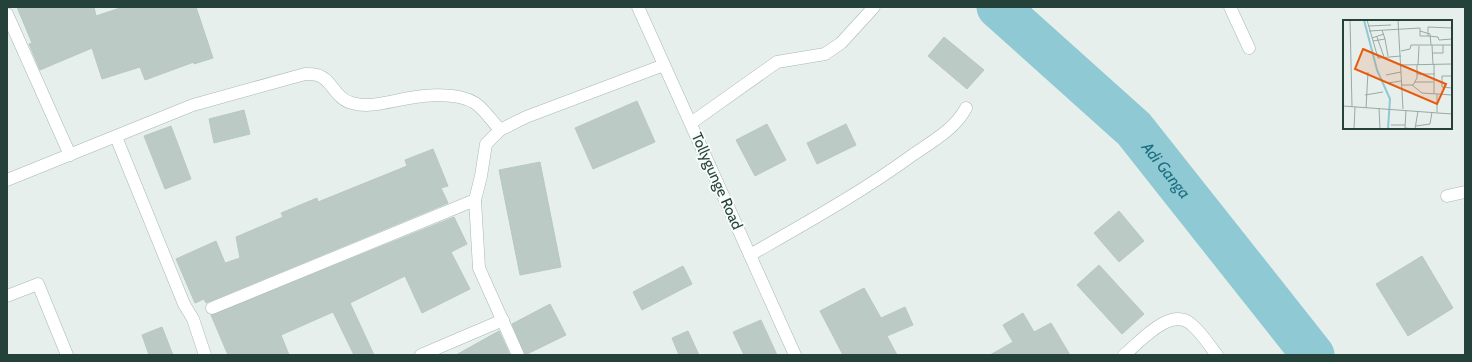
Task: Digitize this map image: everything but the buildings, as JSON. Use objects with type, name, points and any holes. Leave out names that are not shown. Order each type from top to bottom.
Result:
[{"type":"street","name":"Tollygunge Road","points":[[638,7],[795,355]]},
{"type":"street","points":[[691,123],[777,62],[825,54],[841,43],[874,7]]},
{"type":"street","points":[[1230,7],[1249,48]]},
{"type":"street","points":[[7,14],[70,155]]},
{"type":"street","points":[[518,355],[479,268],[475,200],[481,176],[486,144],[500,130],[556,104],[664,65]]},
{"type":"street","points":[[7,180],[116,137],[156,118],[193,105],[305,74],[322,77],[340,98],[352,103],[365,105],[410,97],[440,95],[460,97],[475,103],[500,130]]},
{"type":"street","points":[[750,255],[870,185],[946,132],[961,118],[966,108]]},
{"type":"street","points":[[116,137],[184,304],[193,319],[205,355]]},
{"type":"street","points":[[1447,196],[1465,192]]},
{"type":"street","points":[[212,308],[475,200]]},
{"type":"street","points":[[7,296],[38,284],[67,355]]},
{"type":"street","points":[[1124,355],[1158,326],[1174,319],[1191,323],[1217,355]]},
{"type":"street","points":[[421,355],[503,320]]},
{"type":"waterway","name":"Adi Ganga","points":[[998,7],[1134,129],[1313,355]]}]
